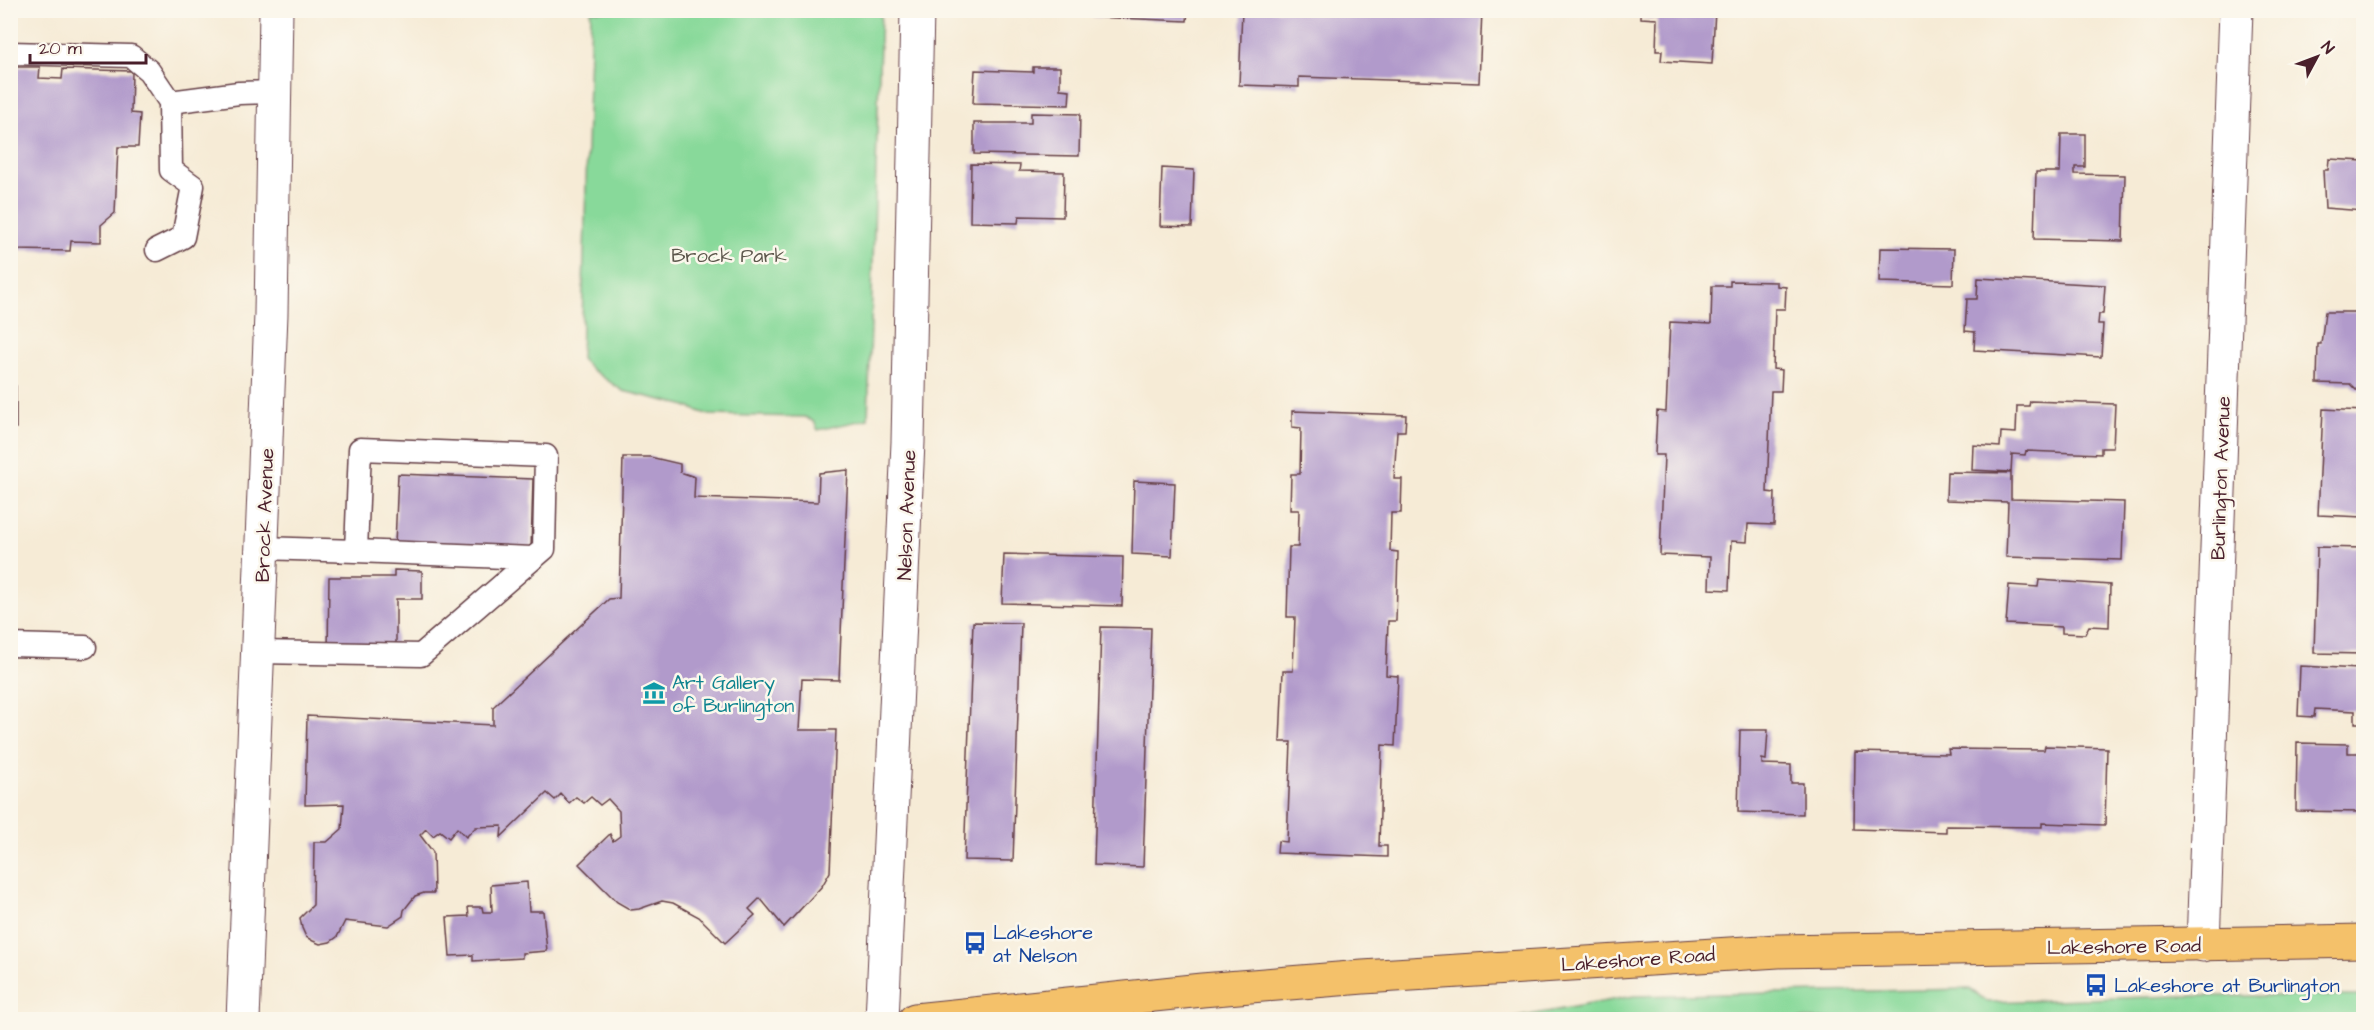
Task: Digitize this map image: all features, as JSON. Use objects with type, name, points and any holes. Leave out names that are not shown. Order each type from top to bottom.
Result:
[{"type":"main road","name":"Lakeshore Road","points":[[915,1020],[1202,990],[1701,955],[1778,951],[2364,941]]},
{"type":"street","name":"Brock Avenue","points":[[243,1020],[272,314],[276,10]]},
{"type":"street","name":"Nelson Avenue","points":[[882,1020],[908,442],[917,10]]},
{"type":"street","name":"Burlington Avenue","points":[[2203,945],[2236,10]]},
{"type":"lane","points":[[10,53],[131,56],[149,71],[170,102],[171,170],[194,186],[183,237],[157,250]]},
{"type":"lane","points":[[170,102],[239,93],[275,92]]},
{"type":"lane","points":[[258,652],[421,655],[544,549],[546,456],[360,449],[356,551]]},
{"type":"lane","points":[[262,548],[533,558]]},
{"type":"lane","points":[[10,645],[85,647]]},
{"type":"green space","name":"Brock Park","points":[[591,11],[881,11],[868,419],[818,430],[814,422],[805,417],[709,415],[683,405],[623,391],[591,369],[581,359]]},
{"type":"green space","points":[[1970,989],[1988,1002],[2182,996],[2363,996],[2363,1019],[1508,1019],[1634,996]]},
{"type":"building","points":[[1093,10],[1188,10],[1187,21],[1093,17]]},
{"type":"building","points":[[1242,10],[1482,10],[1479,83],[1299,77],[1299,87],[1239,85]]},
{"type":"building","points":[[1641,10],[1715,10],[1712,64],[1661,61],[1662,51],[1656,51],[1657,19],[1641,18]]},
{"type":"building","points":[[10,67],[40,67],[39,78],[62,79],[63,69],[132,71],[131,113],[140,114],[138,147],[118,147],[115,213],[101,225],[101,242],[71,241],[70,251],[17,250],[17,238],[10,238]]},
{"type":"building","points":[[1033,67],[1060,67],[1060,89],[1070,90],[1069,105],[973,103],[975,70],[1033,72]]},
{"type":"building","points":[[1031,113],[1080,114],[1079,156],[974,154],[974,123],[1031,123]]},
{"type":"building","points":[[2061,134],[2085,134],[2085,167],[2075,167],[2075,174],[2125,175],[2123,241],[2034,239],[2036,172],[2060,172]]},
{"type":"building","points":[[2329,159],[2364,161],[2364,211],[2325,208],[2323,170],[2328,170]]},
{"type":"building","points":[[971,164],[1020,165],[1019,171],[1064,172],[1063,217],[1019,216],[1018,223],[970,222]]},
{"type":"building","points":[[1162,168],[1194,170],[1192,227],[1160,226]]},
{"type":"building","points":[[1880,248],[1954,249],[1953,284],[1879,282]]},
{"type":"building","points":[[1978,278],[2105,285],[2103,314],[2099,314],[2098,324],[2103,324],[2101,357],[1974,350],[1975,332],[1965,331],[1967,299],[1977,299]]},
{"type":"building","points":[[1730,281],[1777,282],[1777,286],[1786,287],[1785,309],[1775,309],[1773,369],[1782,370],[1781,391],[1771,391],[1767,492],[1775,493],[1774,525],[1748,524],[1747,542],[1731,541],[1729,590],[1709,589],[1710,557],[1660,555],[1664,455],[1655,455],[1657,411],[1666,412],[1670,322],[1711,324],[1712,286],[1730,286]]},
{"type":"building","points":[[2325,312],[2364,312],[2364,390],[2356,390],[2350,384],[2317,383],[2318,344],[2321,344]]},
{"type":"building","points":[[10,386],[16,386],[16,428],[10,428]]},
{"type":"building","points":[[2030,401],[2115,404],[2113,448],[2101,448],[2101,454],[2026,451],[2025,455],[2012,454],[2011,472],[1972,470],[1973,445],[2000,447],[2001,432],[2016,433],[2017,406],[2029,406]]},
{"type":"building","points":[[2323,409],[2364,411],[2364,517],[2318,515]]},
{"type":"building","points":[[1292,411],[1406,415],[1405,431],[1397,431],[1394,479],[1402,479],[1401,513],[1391,513],[1390,551],[1398,552],[1396,621],[1388,621],[1386,675],[1398,676],[1395,746],[1382,745],[1379,846],[1387,846],[1387,857],[1277,853],[1278,841],[1287,842],[1291,742],[1280,742],[1283,671],[1293,671],[1295,617],[1287,617],[1289,547],[1298,547],[1299,510],[1290,510],[1291,474],[1300,474],[1301,428],[1292,427]]},
{"type":"building","name":"Art Gallery of Burlington","points":[[623,457],[650,457],[680,464],[680,472],[695,477],[694,498],[818,502],[819,473],[848,470],[839,680],[802,679],[799,730],[836,730],[830,872],[822,886],[784,927],[760,898],[749,909],[755,915],[725,943],[699,917],[673,903],[662,901],[631,910],[617,902],[579,864],[610,834],[613,841],[620,836],[619,811],[608,799],[600,805],[591,797],[584,803],[576,797],[569,803],[561,794],[555,800],[547,793],[501,837],[502,826],[476,827],[466,837],[457,828],[449,838],[440,831],[433,836],[426,829],[420,835],[433,852],[434,893],[415,896],[404,910],[403,916],[388,926],[345,921],[337,937],[330,942],[320,944],[306,937],[300,918],[313,905],[314,842],[327,842],[342,829],[344,804],[305,805],[307,716],[493,725],[493,707],[609,599],[619,598]]},
{"type":"building","points":[[1947,472],[2011,473],[2011,499],[2124,502],[2122,560],[2006,557],[2008,502],[1946,500]]},
{"type":"building","points":[[398,474],[533,479],[531,549],[395,544]]},
{"type":"building","points":[[1134,481],[1175,483],[1172,556],[1132,554]]},
{"type":"building","points":[[2317,547],[2364,548],[2364,654],[2314,653]]},
{"type":"building","points":[[1004,554],[1123,557],[1122,606],[1002,603]]},
{"type":"building","points":[[394,570],[422,571],[422,599],[396,599],[396,653],[328,652],[329,577],[394,577]]},
{"type":"building","points":[[2039,580],[2110,585],[2109,627],[2089,626],[2085,634],[2062,633],[2062,627],[2006,624],[2009,585],[2038,587]]},
{"type":"building","points":[[973,622],[1021,623],[1013,861],[964,860]]},
{"type":"building","points":[[1101,627],[1151,628],[1143,867],[1094,865]]},
{"type":"building","points":[[2300,666],[2360,669],[2359,676],[2364,676],[2364,723],[2355,723],[2355,711],[2315,709],[2314,717],[2298,716]]},
{"type":"building","points":[[1740,730],[1768,730],[1766,760],[1762,759],[1762,764],[1791,765],[1791,783],[1803,783],[1803,814],[1738,812]]},
{"type":"building","points":[[2297,743],[2348,744],[2348,753],[2364,753],[2364,812],[2296,811]]},
{"type":"building","points":[[2045,746],[2107,748],[2105,825],[2042,823],[2042,827],[1946,826],[1946,832],[1854,829],[1855,752],[1949,754],[1948,749],[2044,750]]},
{"type":"building","points":[[527,882],[529,911],[543,911],[547,951],[522,953],[522,958],[473,961],[473,955],[450,956],[447,917],[469,916],[468,907],[482,907],[483,912],[492,912],[491,885]]},
{"type":"place","name":"Art Gallery of Burlington","points":[[654,693]]},
{"type":"place","name":"Lakeshore at Nelson","points":[[975,943]]},
{"type":"place","name":"Lakeshore at Burlington","points":[[2096,985]]}]
